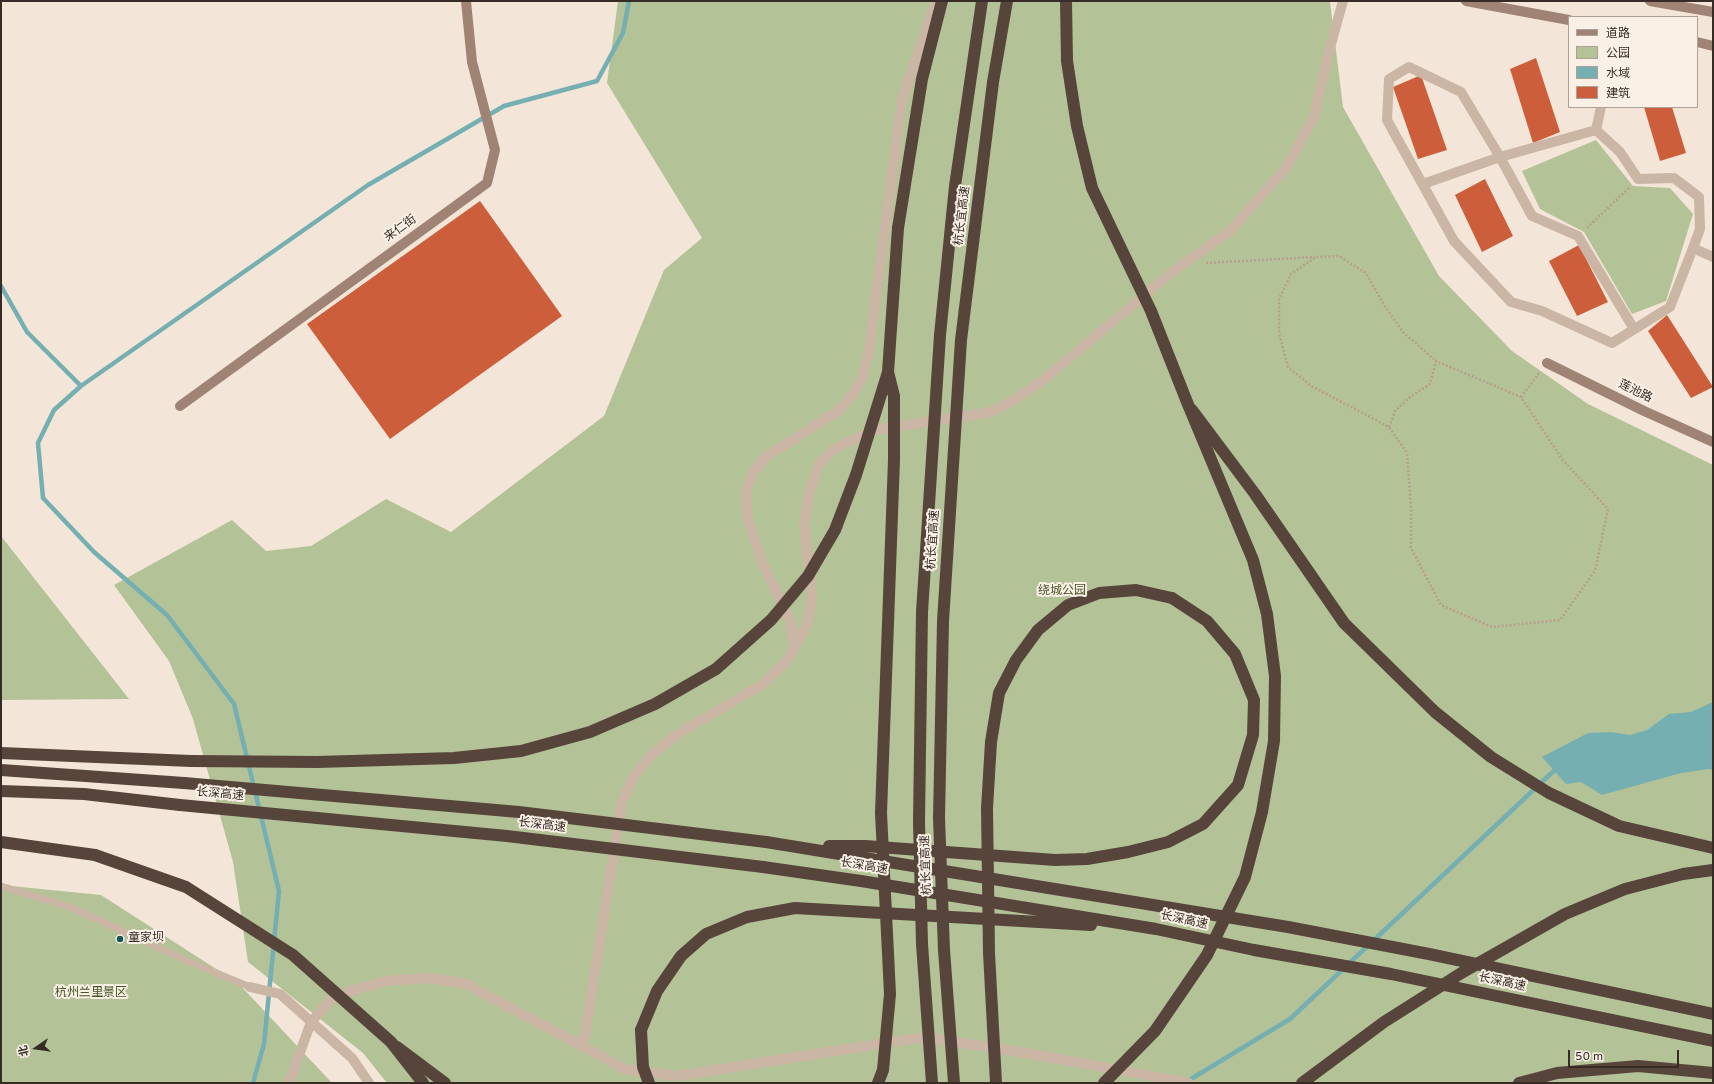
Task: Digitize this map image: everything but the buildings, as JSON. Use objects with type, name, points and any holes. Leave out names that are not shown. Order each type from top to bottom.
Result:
[{"type":"highway","points":[[1,753],[191,761],[317,762],[446,759],[521,751],[590,732],[655,704],[716,669],[771,620],[808,576],[835,530],[856,476],[888,372],[898,228],[922,79],[942,1]]},
{"type":"highway","name":"杭长宜高速","points":[[932,1083],[922,944],[918,822],[922,612],[940,335],[955,186],[982,1]]},
{"type":"highway","name":"杭长宜高速","points":[[954,1083],[944,950],[939,818],[943,620],[961,340],[993,82],[1007,1]]},
{"type":"highway","points":[[1066,1],[1067,61],[1077,126],[1092,188],[1151,311],[1253,560],[1267,614],[1275,676],[1274,742],[1262,812],[1245,877],[1207,955],[1155,1031],[1104,1083]]},
{"type":"highway","points":[[878,1083],[883,1070],[890,994],[881,813],[894,460],[894,396],[888,372]]},
{"type":"highway","points":[[1187,402],[1255,494],[1344,623],[1435,712],[1491,757],[1549,793],[1619,826],[1713,848]]},
{"type":"highway","points":[[789,846],[865,846],[1055,860],[1087,859],[1128,852],[1168,842],[1203,824],[1238,786],[1253,735],[1254,700],[1234,654],[1207,621],[1172,598],[1136,590],[1099,593],[1068,605],[1038,630],[1016,660],[999,693],[991,742],[987,808],[989,953],[996,1083]]},
{"type":"highway","name":"长深高速","points":[[1,770],[184,783],[519,812],[766,842],[1288,926],[1713,1014]]},
{"type":"highway","name":"长深高速","points":[[1,791],[84,794],[180,805],[507,836],[763,867],[861,881],[1156,929],[1254,950],[1391,974],[1713,1041]]},
{"type":"highway","points":[[1,842],[95,855],[186,887],[293,954],[391,1042],[445,1083]]},
{"type":"highway","points":[[1302,1083],[1384,1022],[1463,972],[1565,914],[1625,889],[1682,874],[1713,870]]},
{"type":"highway","points":[[649,1083],[643,1067],[641,1030],[657,991],[681,956],[706,934],[747,917],[795,908],[1156,929]]},
{"type":"highway","points":[[391,1042],[423,1083]]},
{"type":"highway","points":[[1519,1083],[1557,1073],[1638,1066],[1713,1073]]},
{"type":"street","name":"来仁街","points":[[180,406],[487,183],[495,150],[472,62],[466,1]]},
{"type":"street","points":[[794,648],[791,622],[763,564],[748,520],[746,492],[753,472],[767,456],[838,411],[854,393],[862,378],[868,356],[902,99],[936,1]]},
{"type":"street","points":[[583,1047],[622,802],[634,775],[653,754],[676,735],[763,684],[788,660],[808,622],[812,598],[804,523],[810,494],[819,464],[834,449],[874,430],[992,412],[1012,401],[1042,381],[1176,269],[1229,232],[1286,168],[1314,117],[1328,55],[1343,1]]},
{"type":"street","points":[[1466,1],[1568,20]]},
{"type":"street","points":[[1650,1],[1713,12]]},
{"type":"street","points":[[1698,42],[1713,46]]},
{"type":"street","points":[[1596,130],[1620,152],[1638,179],[1674,178],[1699,197],[1700,229],[1670,307],[1612,343],[1542,311],[1511,302],[1454,241],[1387,120],[1389,79],[1410,67],[1461,92],[1500,157],[1532,216],[1578,236],[1634,329]]},
{"type":"street","points":[[1596,130],[1601,108]]},
{"type":"street","points":[[1423,184],[1500,157],[1596,130]]},
{"type":"street","points":[[1693,248],[1713,257]]},
{"type":"street","name":"莲池路","points":[[1547,363],[1644,411],[1713,442]]},
{"type":"street","points":[[289,1083],[311,1022],[334,996],[386,982],[428,978],[464,983],[625,1069],[678,1076],[924,1037],[1032,1054],[1189,1083]]},
{"type":"street","points":[[250,987],[280,994],[352,1058],[369,1083]]},
{"type":"lane","points":[[1,886],[73,908],[250,987]]},
{"type":"path","points":[[1578,236],[1638,179]]},
{"type":"path","points":[[1204,264],[1339,256],[1366,273],[1384,305],[1403,332],[1436,361],[1521,397],[1562,459],[1608,509],[1595,571],[1560,620],[1492,627],[1441,605],[1411,548],[1412,507],[1407,453],[1389,427],[1310,386],[1288,367],[1279,334],[1279,299],[1291,274],[1316,258]]},
{"type":"path","points":[[1389,427],[1395,411],[1410,397],[1430,384],[1436,361]]},
{"type":"path","points":[[1521,397],[1547,363]]},
{"type":"green space","name":"绕城公园","points":[[618,1],[1330,2],[1343,107],[1439,276],[1512,351],[1588,404],[1713,465],[1713,1083],[387,1083],[363,1053],[248,962],[233,862],[193,719],[169,661],[114,585],[232,520],[266,551],[311,546],[386,499],[451,532],[604,416],[664,270],[702,238],[607,83]]},
{"type":"green space","points":[[1596,140],[1633,186],[1670,188],[1693,214],[1666,301],[1632,314],[1584,232],[1540,209],[1522,171]]},
{"type":"green space","points":[[1,536],[129,699],[1,700]]},
{"type":"green space","name":"杭州兰里景区","points":[[1,885],[101,895],[238,983],[332,1083],[1,1083]]},
{"type":"water","points":[[1713,702],[1713,770],[1709,769],[1681,773],[1602,795],[1581,782],[1566,784],[1542,757],[1588,733],[1611,732],[1630,735],[1647,730],[1669,714],[1691,712]]},
{"type":"waterway","points":[[253,1083],[264,1044],[279,891],[234,704],[167,615],[94,552],[43,498],[38,443],[54,410],[81,386],[368,185],[504,106],[597,81],[623,33],[629,1]]},
{"type":"waterway","points":[[1,286],[27,332],[81,386]]},
{"type":"waterway","points":[[1186,1082],[1290,1019],[1559,766]]},
{"type":"place","name":"童家坝","points":[[120,939]]}]
